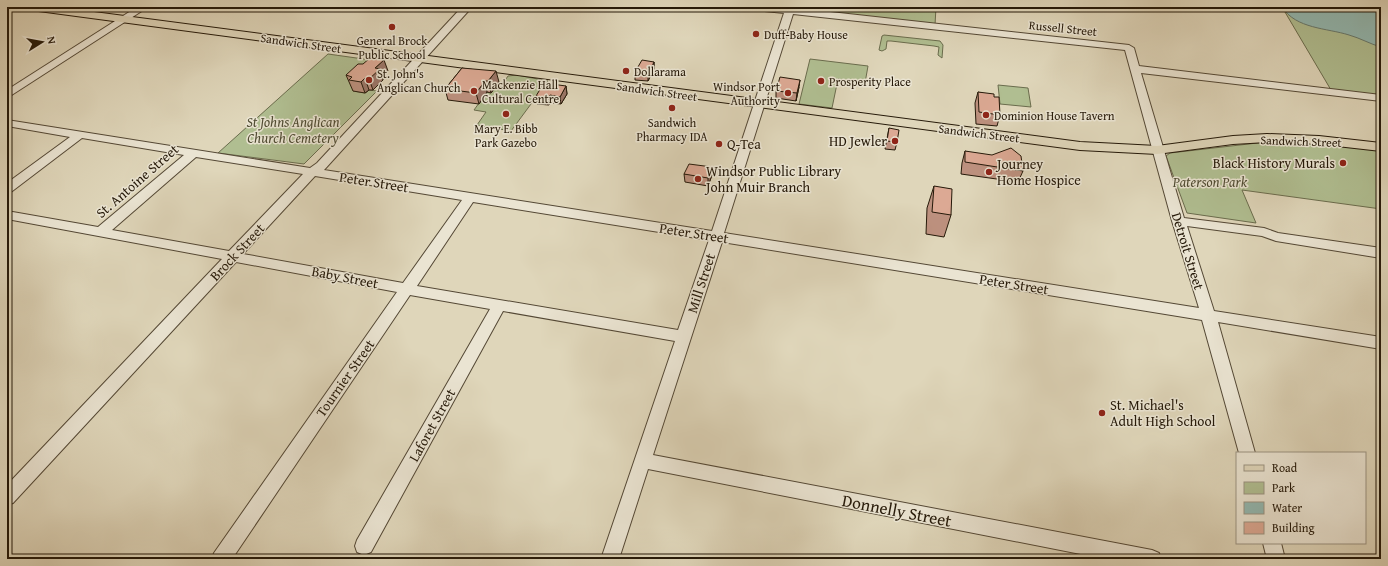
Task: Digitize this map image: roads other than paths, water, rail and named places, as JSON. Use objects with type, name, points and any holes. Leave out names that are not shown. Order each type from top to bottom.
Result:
[{"type":"main road","name":"Sandwich Street","points":[[30,7],[1080,146],[1157,150],[1233,140],[1267,138],[1319,140],[1381,147]]},
{"type":"street","points":[[7,95],[142,7]]},
{"type":"street","name":"Brock Street","points":[[7,498],[312,172],[321,166],[418,58],[467,7]]},
{"type":"street","name":"Russell Street","points":[[756,7],[790,9],[1129,48]]},
{"type":"street","name":"Mill Street","points":[[610,559],[790,9]]},
{"type":"street","name":"Detroit Street","points":[[1129,48],[1157,150],[1247,452]]},
{"type":"street","points":[[1134,69],[1381,98]]},
{"type":"street","name":"Peter Street","points":[[7,123],[1381,343]]},
{"type":"street","points":[[7,189],[79,135]]},
{"type":"street","name":"St. Antoine Street","points":[[101,232],[193,153]]},
{"type":"street","name":"Tournier Street","points":[[221,559],[470,197]]},
{"type":"street","name":"Baby Street","points":[[7,215],[407,289],[683,337]]},
{"type":"street","points":[[1178,221],[1264,232],[1276,237],[1381,253]]},
{"type":"street","points":[[1264,232],[1272,229],[1381,244]]},
{"type":"street","name":"Laforet Street","points":[[364,546],[499,305]]},
{"type":"street","name":"Donnelly Street","points":[[642,460],[1152,559]]},
{"type":"street","points":[[1272,544],[1276,559]]},
{"type":"water","points":[[1282,7],[1381,7],[1381,47],[1349,35],[1304,24],[1295,20]]},
{"type":"place","name":"General Brock Public School","points":[[392,27]]},
{"type":"place","name":"Duff-Baby House","points":[[756,34]]},
{"type":"place","name":"Dollarama","points":[[626,71]]},
{"type":"place","name":"St. John's Anglican Church","points":[[369,80]]},
{"type":"place","name":"Prosperity Place","points":[[821,81]]},
{"type":"place","name":"Mackenzie Hall Cultural Centre","points":[[474,91]]},
{"type":"place","name":"Windsor Port Authority","points":[[788,93]]},
{"type":"place","name":"Sandwich Pharmacy IDA","points":[[672,108]]},
{"type":"place","name":"Mary E. Bibb Park Gazebo","points":[[506,114]]},
{"type":"place","name":"Dominion House Tavern","points":[[986,115]]},
{"type":"place","name":"HD Jewler","points":[[895,141]]},
{"type":"place","name":"Q-Tea","points":[[719,144]]},
{"type":"place","name":"Black History Murals","points":[[1343,163]]},
{"type":"place","name":"Journey Home Hospice","points":[[989,172]]},
{"type":"place","name":"Windsor Public Library John Muir Branch","points":[[698,179]]},
{"type":"place","name":"St. Michael's Adult High School","points":[[1102,413]]},
{"type":"park label","name":"St Johns Anglican Church Cemetery","points":[[293,130]]},
{"type":"park label","name":"Paterson Park","points":[[1210,182]]}]
